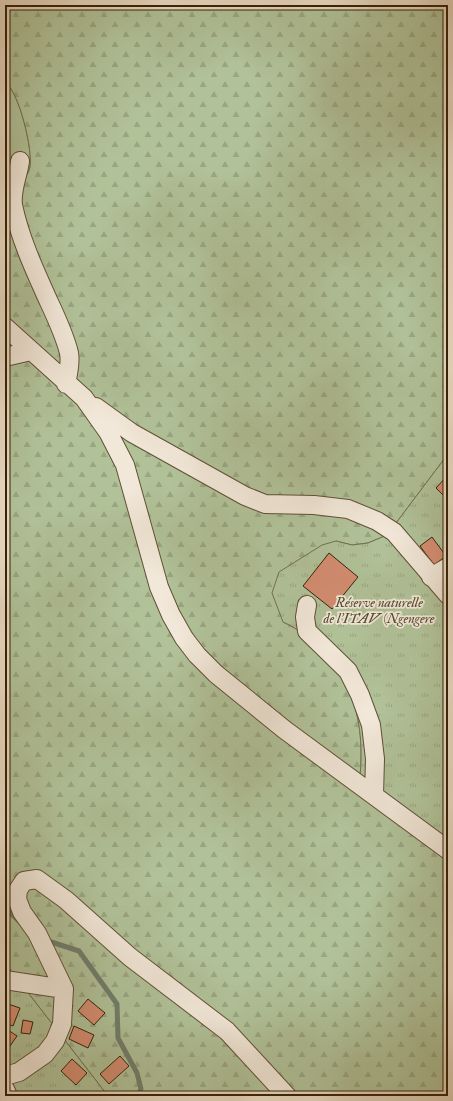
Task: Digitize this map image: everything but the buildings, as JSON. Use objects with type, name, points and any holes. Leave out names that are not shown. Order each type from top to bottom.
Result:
[{"type":"street","points":[[20,161],[18,176],[13,190],[13,204],[27,254],[61,329],[69,354],[66,384]]},
{"type":"street","points":[[5,327],[66,384],[132,433],[246,496],[265,504],[314,505],[348,509],[377,522],[394,532],[448,595]]},
{"type":"street","points":[[5,357],[31,351]]},
{"type":"street","points":[[84,398],[108,432],[124,465],[159,587],[171,615],[184,638],[216,674],[285,730],[448,850]]},
{"type":"street","points":[[431,577],[448,567]]},
{"type":"street","points":[[307,605],[305,616],[307,631],[348,671],[360,695],[371,725],[375,759],[374,795]]},
{"type":"street","points":[[5,1076],[19,1072],[45,1054],[55,1041],[62,1024],[64,989],[39,938],[22,912],[17,899],[18,890],[24,881],[37,879],[66,900],[130,957],[227,1031],[287,1096]]},
{"type":"street","points":[[5,980],[64,989]]},
{"type":"street","points":[[5,1089],[8,1096]]},
{"type":"green space","points":[[5,5],[448,5],[448,454],[387,535],[368,543],[352,545],[336,541],[283,622],[306,635],[324,651],[338,670],[349,690],[356,712],[360,736],[361,760],[359,785],[448,852],[448,1096],[108,1096],[5,963],[5,184],[21,183],[29,171],[30,159],[27,135],[20,108],[10,88],[5,82]]},
{"type":"green space","points":[[5,82],[10,88],[20,108],[27,135],[30,167],[27,175],[21,183],[5,184]]},
{"type":"green space","name":"Réserve naturelle de l'ITAV (Ngengere","points":[[448,454],[448,852],[359,785],[361,760],[360,735],[356,712],[349,690],[338,669],[324,651],[306,635],[283,622],[272,593],[279,572],[322,545],[336,541],[352,545],[368,543],[387,535]]},
{"type":"green space","points":[[5,963],[108,1096],[5,1096]]},
{"type":"waterway","points":[[5,908],[22,924]]},
{"type":"waterway","points":[[45,940],[79,951],[117,1004],[118,1038],[137,1073],[141,1089],[137,1096]]}]
